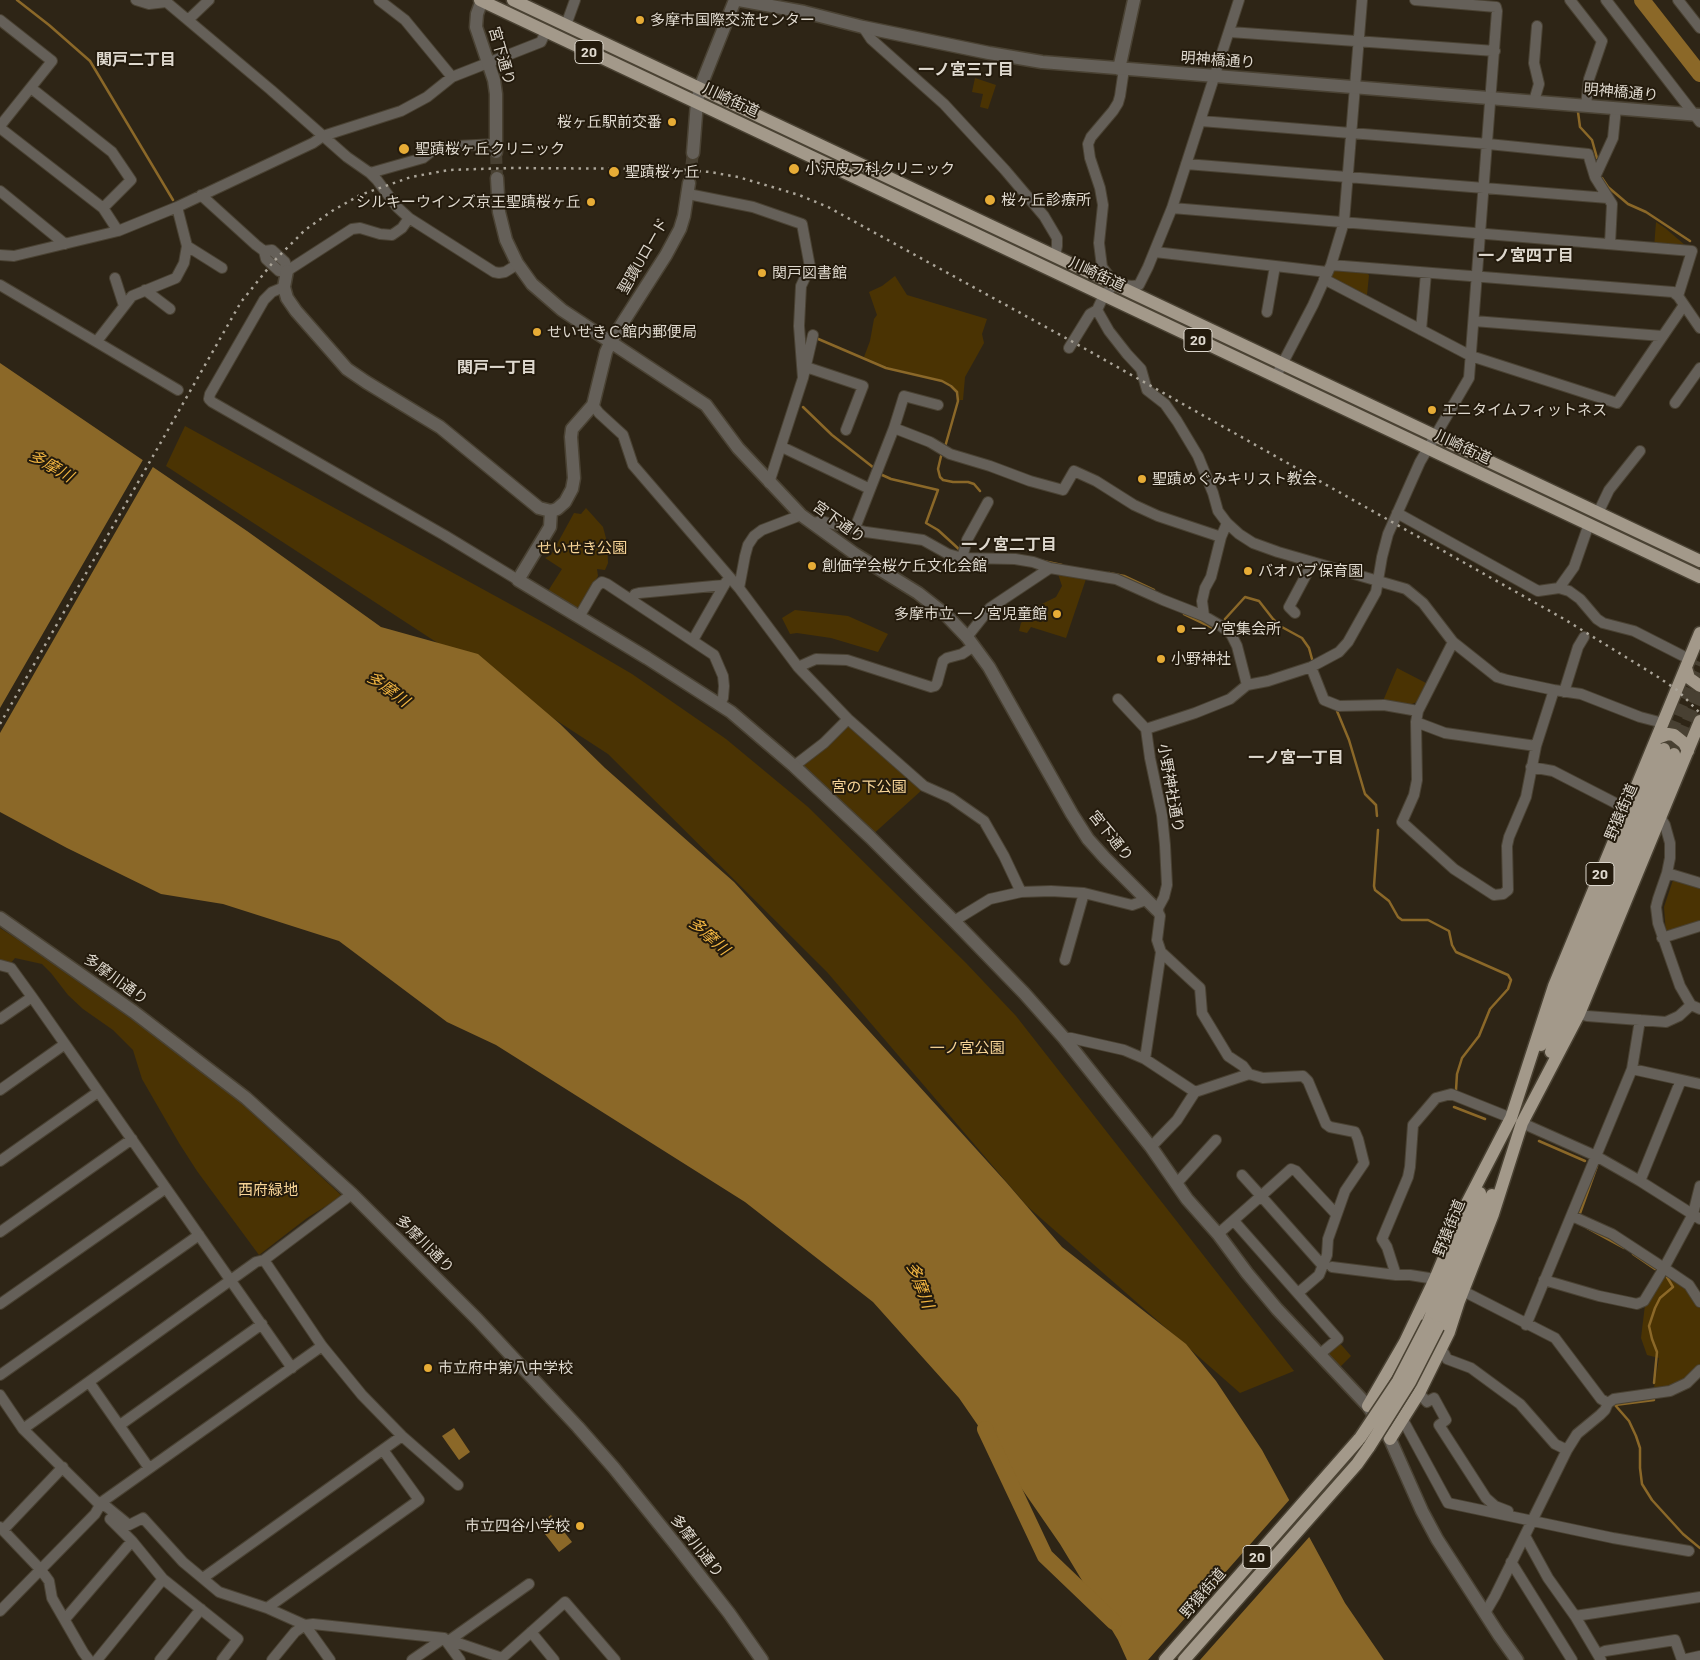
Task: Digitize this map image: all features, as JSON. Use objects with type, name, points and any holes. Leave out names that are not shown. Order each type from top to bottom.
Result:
[{"type":"main road","name":"川崎街道","points":[[481,0],[1700,577]]},
{"type":"main road","name":"川崎街道","points":[[513,0],[1700,561]]},
{"type":"main road","name":"20","points":[[1516,1120],[1554,986],[1700,634]]},
{"type":"main road","points":[[1687,664],[1690,678],[1700,686]]},
{"type":"main road","name":"20","points":[[1516,1120],[1579,1014],[1700,721]]},
{"type":"main road","points":[[1657,738],[1668,734],[1674,735],[1684,743],[1688,751]]},
{"type":"main road","name":"野猿街道","points":[[1184,1660],[1357,1464],[1365,1443],[1410,1382],[1516,1120],[1669,752]]},
{"type":"main road","points":[[1368,1406],[1405,1342],[1435,1279],[1467,1203],[1516,1120]]},
{"type":"main road","points":[[1390,1439],[1420,1393],[1440,1351],[1493,1214],[1516,1120]]},
{"type":"main road","name":"野猿街道","points":[[1165,1660],[1348,1454],[1365,1443]]},
{"type":"street","points":[[136,0],[149,4],[165,1],[347,157],[370,173],[397,207],[409,218],[494,272],[504,272],[518,264]]},
{"type":"street","points":[[188,20],[208,0]]},
{"type":"street","points":[[379,0],[405,20],[452,77]]},
{"type":"street","name":"宮下通り","points":[[481,0],[476,27],[496,94],[496,148]]},
{"type":"street","points":[[566,25],[574,0]]},
{"type":"street","points":[[693,153],[700,88],[735,0]]},
{"type":"street","name":"明神橋通り","points":[[739,0],[804,12],[863,27],[1017,59],[1355,88],[1586,105],[1698,117]]},
{"type":"street","points":[[1134,0],[1121,69],[1118,103],[1091,137],[1088,144],[1090,158],[1100,188],[1102,205],[1099,243],[1102,267],[1115,284],[1132,286],[1139,285],[1155,252],[1172,208],[1239,0]]},
{"type":"street","points":[[1276,376],[1313,305],[1327,272],[1344,222],[1362,0]]},
{"type":"street","name":"小野神社通り","points":[[1157,910],[1164,897],[1167,885],[1165,845],[1162,815],[1146,729],[1230,699],[1246,685],[1268,681],[1311,667],[1339,652],[1348,642],[1369,607],[1376,592],[1388,534],[1397,512],[1428,448],[1469,378],[1492,98],[1496,7],[1415,0]]},
{"type":"street","points":[[1570,0],[1602,41],[1589,79],[1586,105]]},
{"type":"street","points":[[1606,0],[1698,117]]},
{"type":"street","points":[[1678,0],[1700,28]]},
{"type":"street","points":[[0,20],[52,61],[0,127],[102,208],[118,231]]},
{"type":"street","points":[[1534,101],[1539,84],[1534,63],[1537,26]]},
{"type":"street","points":[[863,27],[871,40],[944,104],[1005,170],[1044,216],[1057,238],[1055,256]]},
{"type":"street","points":[[0,255],[14,256],[118,231],[177,207],[323,136],[400,111],[427,96],[452,77],[541,42],[546,31]]},
{"type":"street","points":[[1230,32],[1495,51]]},
{"type":"street","points":[[31,88],[112,152],[131,180],[102,208]]},
{"type":"street","points":[[1595,177],[1614,138],[1616,108]]},
{"type":"street","points":[[1201,121],[1588,154],[1595,177],[1612,204],[1610,244]]},
{"type":"street","points":[[370,173],[423,158],[437,148],[496,148]]},
{"type":"street","points":[[1186,164],[1608,198]]},
{"type":"street","name":"宮下通り","points":[[497,178],[499,212],[506,240],[518,264],[532,284],[562,310],[706,405],[738,448],[801,515],[855,554],[918,593],[946,615],[970,641],[989,666],[1088,839],[1157,910]]},
{"type":"street","points":[[689,188],[753,206],[802,224],[810,267],[802,286],[799,326],[803,378]]},
{"type":"street","name":"聖蹟Uロード","points":[[593,405],[606,352],[671,246],[684,216],[689,188]]},
{"type":"street","points":[[0,192],[65,244]]},
{"type":"street","points":[[201,196],[264,251],[272,250],[286,262],[287,271],[284,287],[287,298],[296,311],[347,369],[440,427],[539,508],[551,511],[557,509],[565,502],[572,488],[574,478],[572,429],[593,405],[622,436],[633,465],[726,581],[739,588],[798,667],[848,718],[924,786],[951,798],[984,821],[1004,856],[1021,892]]},
{"type":"street","points":[[97,341],[132,296],[176,278],[184,263],[187,246],[177,207]]},
{"type":"street","points":[[1172,208],[1692,251],[1681,301],[1662,336],[1617,403],[1471,356],[1421,330],[1327,272]]},
{"type":"street","points":[[287,271],[352,229],[360,228],[380,234],[392,235],[402,228],[409,218]]},
{"type":"street","points":[[187,246],[222,268]]},
{"type":"street","points":[[1155,252],[1327,272],[1426,273],[1673,292],[1700,328]]},
{"type":"street","points":[[1267,312],[1275,266]]},
{"type":"street","points":[[1421,330],[1426,273]]},
{"type":"street","points":[[115,278],[124,306]]},
{"type":"street","points":[[1068,348],[1090,314],[1097,310],[1104,295],[1115,284]]},
{"type":"street","points":[[0,285],[178,390]]},
{"type":"street","points":[[284,287],[272,292],[264,300],[210,394],[209,399],[444,535],[732,712],[794,766],[870,837],[1024,993],[1064,1038],[1151,1147],[1187,1199],[1218,1234],[1247,1273],[1272,1303],[1368,1406],[1390,1439],[1422,1511],[1437,1539],[1484,1613],[1518,1660]]},
{"type":"street","points":[[145,290],[170,309]]},
{"type":"street","points":[[1097,310],[1109,332],[1141,369],[1148,390],[1164,404],[1177,421],[1198,456],[1218,511],[1239,534],[1253,543],[1406,589],[1417,597],[1453,642],[1497,677],[1581,694],[1640,717],[1663,723]]},
{"type":"street","points":[[1474,321],[1662,336]]},
{"type":"street","points":[[769,483],[803,378],[813,335]]},
{"type":"street","points":[[806,367],[863,386],[846,430]]},
{"type":"street","points":[[1675,402],[1700,368]]},
{"type":"street","points":[[854,528],[878,471],[904,396],[938,405]]},
{"type":"street","points":[[894,428],[930,442],[950,454],[1063,490],[1074,471],[1096,481],[1134,505],[1158,516],[1221,537]]},
{"type":"street","points":[[782,447],[870,489]]},
{"type":"street","points":[[1598,513],[1609,490],[1640,451]]},
{"type":"street","points":[[963,554],[967,540],[988,502]]},
{"type":"street","points":[[518,580],[550,527],[551,511]]},
{"type":"street","points":[[1397,512],[1538,591],[1559,588],[1569,591],[1580,599],[1597,619],[1603,623],[1634,631],[1687,664]]},
{"type":"street","points":[[739,588],[744,556],[754,536],[762,530],[801,515]]},
{"type":"street","points":[[813,524],[821,521],[866,532],[923,540],[948,554],[1015,559],[1033,562],[1050,568],[1079,571],[1116,579],[1204,616],[1231,634],[1237,646],[1246,685]]},
{"type":"street","points":[[1204,616],[1202,600],[1227,523]]},
{"type":"street","points":[[1559,588],[1574,567],[1589,524]]},
{"type":"street","points":[[1295,613],[1289,607],[1313,562]]},
{"type":"street","points":[[798,667],[816,660],[848,660],[931,687],[935,686],[943,661],[962,654],[990,608],[1050,568]]},
{"type":"street","points":[[632,600],[635,594],[639,592],[726,581]]},
{"type":"street","points":[[693,640],[726,581]]},
{"type":"street","points":[[579,618],[597,586],[602,582],[632,600],[714,655],[719,665],[724,686],[723,698],[719,705]]},
{"type":"street","points":[[1453,642],[1418,711],[1416,722],[1417,780],[1414,795],[1402,822],[1454,869],[1494,895],[1503,894],[1508,890],[1507,846],[1526,797],[1536,746],[1584,637]]},
{"type":"street","points":[[1311,667],[1324,700],[1339,706],[1384,705],[1418,711]]},
{"type":"street","points":[[1118,699],[1146,729]]},
{"type":"street","points":[[794,766],[824,743],[848,718]]},
{"type":"street","points":[[1416,722],[1445,733],[1536,746]]},
{"type":"street","points":[[1531,767],[1553,771],[1627,809]]},
{"type":"street","points":[[1579,1014],[1666,1022],[1696,1007],[1680,986],[1658,923],[1656,907],[1670,858],[1670,843],[1665,825],[1660,817]]},
{"type":"street","points":[[1667,873],[1700,883]]},
{"type":"street","points":[[954,921],[990,899],[1021,892],[1084,893],[1132,905],[1146,900]]},
{"type":"street","points":[[1065,960],[1084,893]]},
{"type":"street","points":[[1145,1059],[1161,952],[1158,940],[1160,916],[1157,910]]},
{"type":"street","name":"多摩川通り","points":[[0,918],[134,1012],[246,1098],[352,1194],[477,1319],[578,1427],[676,1545],[729,1613],[762,1660]]},
{"type":"street","points":[[1662,938],[1700,926]]},
{"type":"street","points":[[1161,952],[1200,988],[1202,1013],[1228,1056],[1243,1066],[1249,1074]]},
{"type":"street","points":[[0,965],[11,968],[32,996],[292,1368]]},
{"type":"street","points":[[0,1019],[32,996]]},
{"type":"street","points":[[1526,1325],[1573,1216],[1632,1069],[1640,1020]]},
{"type":"street","points":[[1064,1038],[1124,1050],[1145,1059],[1195,1092]]},
{"type":"street","points":[[0,1090],[65,1044]]},
{"type":"street","points":[[1632,1069],[1700,1084]]},
{"type":"street","points":[[1151,1147],[1177,1120],[1195,1092],[1249,1074],[1263,1078],[1303,1076],[1308,1081],[1326,1124],[1330,1127],[1355,1132],[1364,1163],[1344,1191],[1336,1214],[1328,1238],[1328,1267]]},
{"type":"street","points":[[1640,1181],[1681,1080]]},
{"type":"street","points":[[0,1161],[98,1092]]},
{"type":"street","points":[[1396,1276],[1387,1247],[1382,1239],[1408,1177],[1413,1125],[1436,1098],[1451,1094],[1516,1120],[1596,1156],[1696,1216]]},
{"type":"street","points":[[0,1232],[132,1139]]},
{"type":"street","points":[[1176,1183],[1216,1140]]},
{"type":"street","points":[[1218,1234],[1291,1169],[1296,1171],[1336,1214]]},
{"type":"street","points":[[1242,1175],[1328,1267],[1435,1279]]},
{"type":"street","points":[[1544,1280],[1599,1296],[1637,1304],[1644,1301],[1696,1216],[1700,1186]]},
{"type":"street","points":[[0,1304],[166,1188]]},
{"type":"street","points":[[24,1428],[230,1280],[256,1262],[264,1260],[352,1194]]},
{"type":"street","points":[[1573,1216],[1612,1234],[1664,1268],[1689,1285],[1700,1302]]},
{"type":"street","points":[[1234,1221],[1338,1339],[1320,1354]]},
{"type":"street","points":[[0,1375],[199,1235]]},
{"type":"street","points":[[264,1260],[322,1346],[362,1395],[402,1436],[458,1486]]},
{"type":"street","points":[[1298,1293],[1328,1267]]},
{"type":"street","points":[[1463,1291],[1526,1325],[1555,1338],[1601,1398],[1608,1403]]},
{"type":"street","points":[[120,1425],[262,1324]]},
{"type":"street","points":[[0,1610],[95,1514],[99,1505],[322,1346]]},
{"type":"street","points":[[1440,1351],[1448,1359],[1471,1368],[1520,1404],[1555,1444],[1566,1450]]},
{"type":"street","points":[[1484,1613],[1525,1536],[1566,1450],[1577,1434],[1606,1410],[1608,1403],[1614,1400],[1670,1391],[1686,1383],[1700,1370]]},
{"type":"street","points":[[89,1382],[149,1468]]},
{"type":"street","points":[[1420,1393],[1427,1402],[1434,1398],[1446,1420],[1439,1425],[1486,1498],[1495,1506],[1532,1521]]},
{"type":"street","points":[[0,1396],[24,1428],[99,1505],[163,1579],[238,1639],[222,1660]]},
{"type":"street","points":[[1403,1420],[1448,1503],[1689,1551]]},
{"type":"street","points":[[203,1578],[402,1436]]},
{"type":"street","points":[[267,1608],[419,1500],[383,1450]]},
{"type":"street","points":[[62,1467],[1,1528],[49,1581],[52,1598],[89,1660]]},
{"type":"street","points":[[99,1505],[107,1507],[124,1523],[129,1525],[143,1518],[183,1562],[219,1592],[267,1608],[305,1625],[330,1660]]},
{"type":"street","points":[[1525,1536],[1548,1578],[1575,1616],[1599,1657],[1605,1651],[1675,1640],[1682,1660],[1700,1656]]},
{"type":"street","points":[[65,1619],[132,1541]]},
{"type":"street","points":[[1511,1562],[1572,1660]]},
{"type":"street","points":[[97,1660],[163,1579]]},
{"type":"street","points":[[412,1660],[446,1640],[529,1584]]},
{"type":"street","points":[[1575,1616],[1700,1597]]},
{"type":"street","points":[[272,1660],[295,1632],[305,1625],[313,1624],[458,1642],[501,1659],[565,1602],[615,1660]]},
{"type":"street","points":[[160,1660],[201,1609]]},
{"type":"street","points":[[531,1632],[554,1660]]},
{"type":"street","points":[[446,1640],[460,1660]]},
{"type":"green space","points":[[975,78],[996,85],[988,109],[980,107],[983,94],[972,92]]},
{"type":"green space","points":[[1656,222],[1665,228],[1692,251],[1654,248]]},
{"type":"green space","points":[[1336,270],[1366,272],[1369,275],[1367,295],[1364,297],[1333,281],[1330,273]]},
{"type":"green space","points":[[895,276],[907,295],[987,319],[982,334],[984,343],[965,377],[963,400],[959,400],[959,394],[952,385],[942,380],[887,367],[864,357],[870,341],[874,319],[877,315],[869,292],[882,286]]},
{"type":"green space","name":"一ノ宮公園","points":[[185,426],[550,626],[632,674],[726,739],[808,807],[966,963],[1016,1016],[1294,1371],[1240,1393],[1027,1206],[827,972],[608,754],[166,466]]},
{"type":"green space","name":"せいせき公園","points":[[586,508],[603,527],[607,542],[608,563],[605,570],[597,569],[598,576],[579,609],[548,591],[562,569],[545,558],[551,555],[574,513],[581,514]]},
{"type":"green space","points":[[1057,571],[1086,579],[1066,638],[1031,627],[1027,633],[1019,631],[1021,623],[1036,607],[1056,597],[1062,586]]},
{"type":"green space","points":[[795,610],[848,616],[888,634],[878,652],[831,638],[797,633],[790,634],[782,618]]},
{"type":"green space","points":[[1397,668],[1426,683],[1417,702],[1407,706],[1383,701]]},
{"type":"green space","name":"宮の下公園","points":[[848,719],[923,789],[870,837],[800,768]]},
{"type":"green space","points":[[1674,877],[1700,886],[1700,923],[1666,934],[1664,907]]},
{"type":"green space","name":"西府緑地","points":[[0,928],[144,1028],[241,1103],[342,1196],[307,1218],[259,1255],[197,1171],[179,1143],[142,1079],[133,1050],[113,1030],[83,1009],[68,995],[42,964],[15,958],[10,964],[0,961]]},
{"type":"green space","points":[[1664,1268],[1700,1302],[1700,1370],[1687,1383],[1653,1394],[1659,1358],[1647,1355],[1641,1338],[1645,1305]]},
{"type":"green space","points":[[1338,1341],[1351,1356],[1337,1370],[1324,1355]]},
{"type":"water","points":[[0,363],[247,531],[381,627],[478,654],[560,724],[605,768],[734,882],[1006,1182],[1062,1247],[1186,1344],[1216,1381],[1262,1450],[1345,1603],[1384,1660],[1127,1660],[1118,1640],[1060,1544],[959,1398],[873,1302],[745,1202],[496,1045],[447,1022],[339,941],[223,904],[161,894],[67,848],[0,812]]},
{"type":"water","points":[[454,1428],[470,1452],[459,1460],[442,1436]]},
{"type":"water","points":[[551,1515],[572,1542],[559,1552],[538,1525]]},
{"type":"pier","points":[[144,458],[154,465],[0,733],[0,708]]},
{"type":"pier","points":[[1291,1498],[1311,1535],[1200,1660],[1148,1660]]},
{"type":"waterway","points":[[17,0],[90,61],[173,200]]},
{"type":"waterway","points":[[1642,0],[1700,74]]},
{"type":"waterway","points":[[1578,112],[1580,127],[1592,140],[1597,158]]},
{"type":"waterway","points":[[1602,178],[1608,187],[1628,204],[1646,212],[1690,241]]},
{"type":"waterway","points":[[816,338],[886,368],[942,381],[951,386],[957,392],[958,401],[945,447]]},
{"type":"waterway","points":[[803,407],[832,435],[874,468]]},
{"type":"waterway","points":[[942,452],[938,469],[940,477],[943,480],[974,484],[980,491]]},
{"type":"waterway","points":[[880,474],[891,479],[938,490],[926,523],[938,530],[961,551]]},
{"type":"waterway","points":[[1043,561],[1062,565]]},
{"type":"waterway","points":[[1109,573],[1124,576],[1154,590]]},
{"type":"waterway","points":[[1225,619],[1245,597],[1259,601],[1280,626],[1302,638],[1309,648],[1312,659]]},
{"type":"waterway","points":[[1184,614],[1215,629]]},
{"type":"waterway","points":[[1337,711],[1349,740],[1365,794],[1376,805],[1377,816]]},
{"type":"waterway","points":[[1378,830],[1374,886],[1375,890],[1389,901],[1398,917],[1402,920],[1428,920],[1449,931],[1452,945],[1456,952],[1508,975],[1511,980],[1508,989],[1490,1009],[1479,1036],[1462,1058],[1457,1074],[1456,1090]]},
{"type":"waterway","points":[[1454,1107],[1485,1119]]},
{"type":"waterway","points":[[1539,1141],[1585,1161]]},
{"type":"waterway","points":[[1579,1216],[1597,1166]]},
{"type":"waterway","points":[[1587,1228],[1624,1248]]},
{"type":"waterway","points":[[1633,1254],[1655,1269]]},
{"type":"waterway","points":[[1654,1383],[1657,1352],[1649,1326],[1660,1298],[1673,1287],[1667,1277]]},
{"type":"waterway","points":[[1654,1400],[1615,1405],[1629,1421],[1636,1436],[1640,1448],[1642,1484],[1652,1500],[1683,1534],[1700,1548]]},
{"type":"waterway","name":"多摩川","points":[[985,1429],[1045,1556],[1114,1622]]},
{"type":"tunnel","points":[[496,152],[497,178]]},
{"type":"tunnel","points":[[689,183],[693,153]]},
{"type":"tunnel","points":[[1664,749],[1700,662]]},
{"type":"tunnel","points":[[1674,754],[1700,691]]},
{"type":"railway","points":[[0,724],[241,302],[274,261],[305,230],[332,211],[360,195],[411,177],[449,170],[510,168],[676,169],[710,172],[738,177],[779,189],[828,207],[1073,342],[1564,619],[1677,690],[1700,713]]},
{"type":"place","name":"多摩市国際交流センター","points":[[640,20]]},
{"type":"place","name":"桜ヶ丘駅前交番","points":[[672,122]]},
{"type":"place","name":"聖蹟桜ヶ丘クリニック","points":[[404,149]]},
{"type":"place","name":"小沢皮フ科クリニック","points":[[794,169]]},
{"type":"place","name":"聖蹟桜ヶ丘","points":[[614,172]]},
{"type":"place","name":"桜ヶ丘診療所","points":[[990,200]]},
{"type":"place","name":"シルキーウインズ京王聖蹟桜ヶ丘","points":[[591,202]]},
{"type":"place","name":"関戸図書館","points":[[762,273]]},
{"type":"place","name":"せいせきＣ館内郵便局","points":[[537,332]]},
{"type":"place","name":"エニタイムフィットネス","points":[[1432,410]]},
{"type":"place","name":"聖蹟めぐみキリスト教会","points":[[1142,479]]},
{"type":"place","name":"創価学会桜ケ丘文化会館","points":[[812,566]]},
{"type":"place","name":"バオバブ保育園","points":[[1248,571]]},
{"type":"place","name":"多摩市立 一ノ宮児童館","points":[[1057,614]]},
{"type":"place","name":"一ノ宮集会所","points":[[1181,629]]},
{"type":"place","name":"小野神社","points":[[1161,659]]},
{"type":"place","name":"市立府中第八中学校","points":[[428,1368]]},
{"type":"place","name":"市立四谷小学校","points":[[580,1526]]},
{"type":"district","name":"関戸二丁目","points":[[136,60]]},
{"type":"district","name":"一ノ宮三丁目","points":[[966,70]]},
{"type":"district","name":"一ノ宮四丁目","points":[[1526,256]]},
{"type":"district","name":"関戸一丁目","points":[[497,368]]},
{"type":"district","name":"一ノ宮二丁目","points":[[1009,545]]},
{"type":"district","name":"一ノ宮一丁目","points":[[1296,758]]}]
